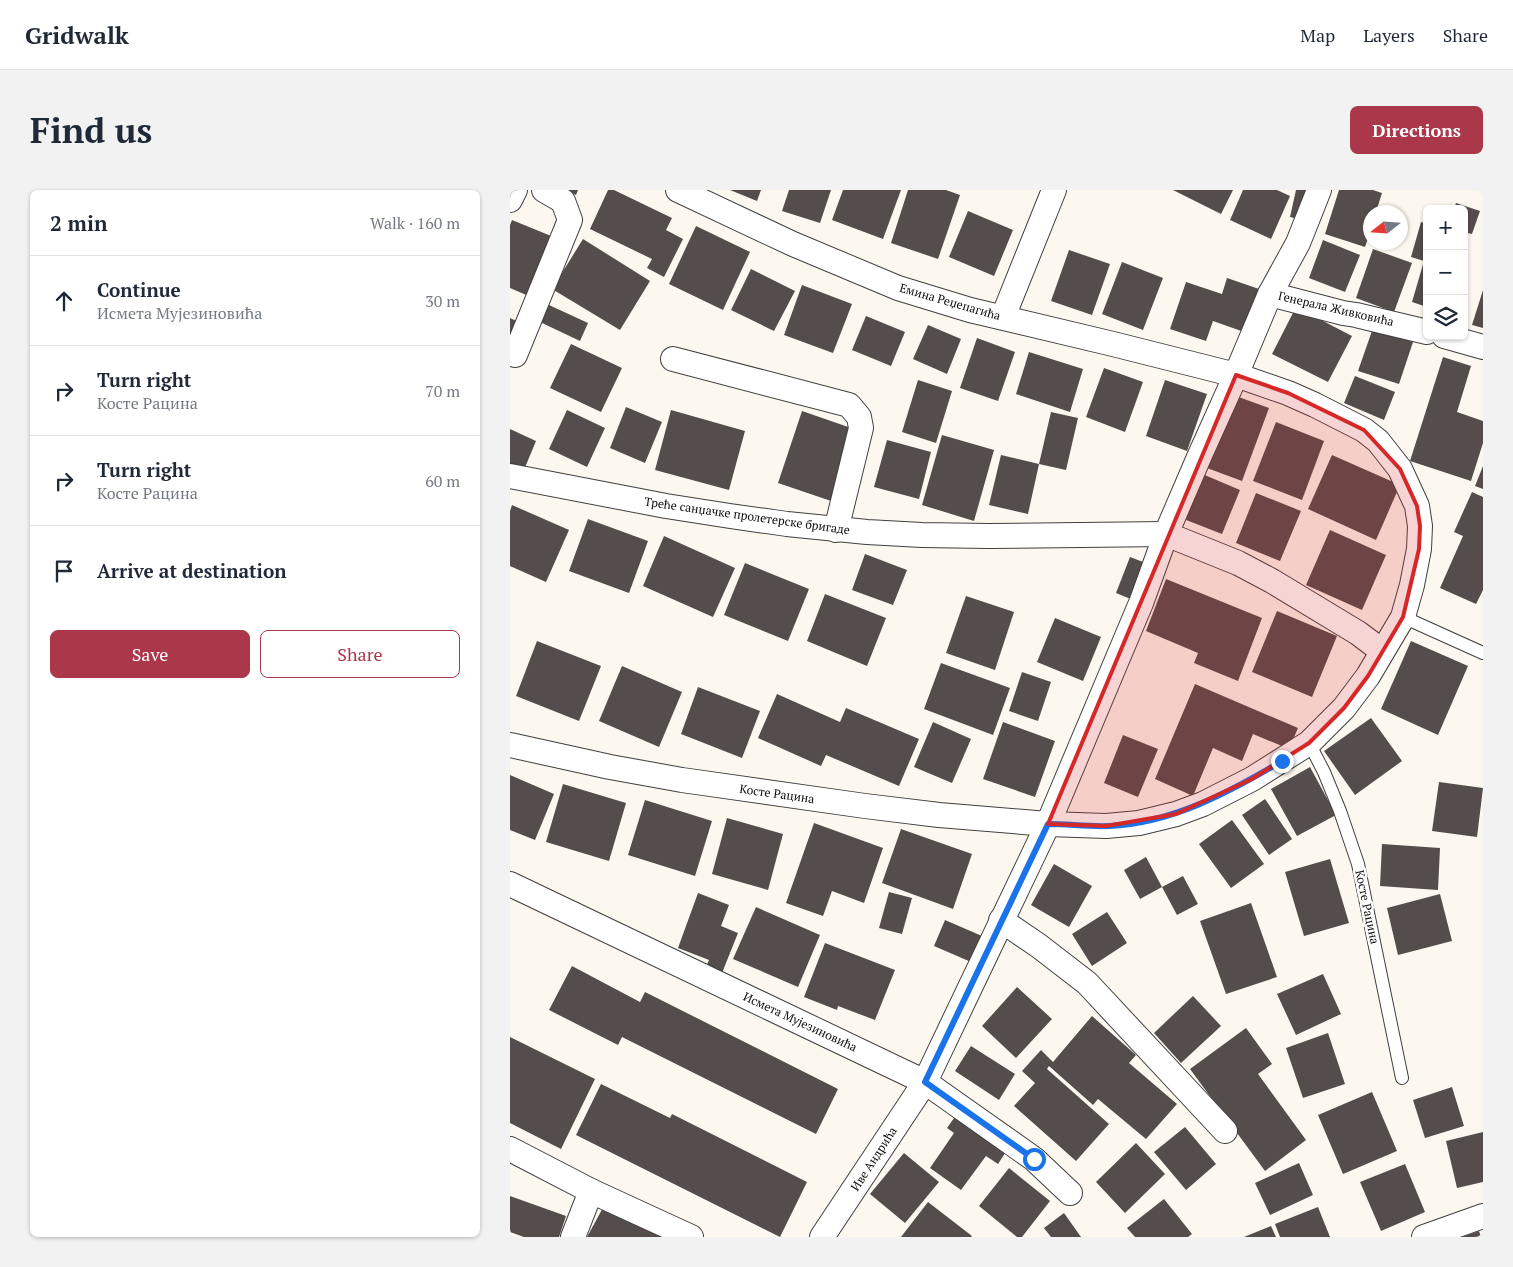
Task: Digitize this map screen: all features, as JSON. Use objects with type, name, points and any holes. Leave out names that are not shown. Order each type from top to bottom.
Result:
[{"type":"street","points":[[510,200],[515,190]]},
{"type":"street","points":[[516,355],[570,220],[563,201],[544,190]]},
{"type":"street","name":"Емина Реџепагића","points":[[678,190],[793,244],[898,288],[954,305],[1236,376],[1272,387],[1315,405],[1358,427],[1378,441],[1400,469],[1408,483],[1417,506],[1420,526]]},
{"type":"street","points":[[1003,317],[1054,190]]},
{"type":"street","name":"Генерала Живковића","points":[[1319,190],[1298,243],[1270,294],[1423,331]]},
{"type":"street","points":[[925,1082],[1048,824],[1141,603],[1166,534],[1270,294]]},
{"type":"street","points":[[1458,340],[1483,347]]},
{"type":"street","points":[[672,359],[849,405],[859,417],[861,428],[836,530]]},
{"type":"street","name":"Треће санџачке пролетерске бригаде","points":[[510,476],[666,506],[836,530],[922,535],[1166,534],[1272,580],[1358,633],[1382,652]]},
{"type":"street","name":"Косте Рацина","points":[[510,745],[610,767],[753,791],[939,815],[1048,824],[1106,826],[1155,820],[1203,804],[1252,779],[1310,742],[1344,708],[1368,676],[1403,617],[1414,576],[1419,549],[1420,526]]},
{"type":"street","name":"Исмета Мујезиновића","points":[[510,884],[925,1082],[1034,1159],[1070,1193]]},
{"type":"street","points":[[1001,920],[1087,983],[1225,1131]]},
{"type":"street","name":"Иве Андрића","points":[[822,1237],[925,1082]]},
{"type":"street","points":[[510,1149],[592,1191],[692,1237]]},
{"type":"street","points":[[573,1237],[592,1191]]},
{"type":"street","points":[[1424,1237],[1483,1216]]},
{"type":"lane","points":[[1403,617],[1483,653]]},
{"type":"lane","name":"Косте Рацина","points":[[1310,742],[1340,811],[1358,864],[1402,1078]]},
{"type":"highlighted area","points":[[1236,375],[1288,393],[1364,430],[1400,469],[1417,506],[1420,526],[1419,549],[1403,617],[1368,676],[1344,708],[1309,743],[1252,779],[1176,814],[1106,826],[1048,824]]},
{"type":"building","points":[[566,190],[578,190],[576,195]]},
{"type":"building","points":[[608,190],[614,190],[672,218],[666,230],[683,239],[664,277],[647,268],[652,259],[590,229]]},
{"type":"building","points":[[730,190],[761,190],[757,201]]},
{"type":"building","points":[[789,190],[831,190],[820,223],[782,211]]},
{"type":"building","points":[[843,190],[901,190],[883,239],[832,220]]},
{"type":"building","points":[[908,190],[946,190],[960,195],[938,259],[891,243]]},
{"type":"building","points":[[1173,190],[1233,190],[1221,214]]},
{"type":"building","points":[[1243,190],[1277,190],[1290,196],[1271,239],[1230,220]]},
{"type":"building","points":[[1296,190],[1313,190],[1306,221],[1290,217]]},
{"type":"building","points":[[1339,190],[1373,190],[1382,193],[1378,205],[1363,205],[1363,246],[1325,234]]},
{"type":"building","points":[[1468,207],[1480,211],[1472,234],[1468,233]]},
{"type":"building","points":[[968,211],[1013,230],[994,276],[949,257]]},
{"type":"building","points":[[512,220],[556,238],[531,297],[510,288],[510,225]]},
{"type":"building","points":[[1421,222],[1423,223],[1423,261],[1411,257]]},
{"type":"building","points":[[696,226],[750,252],[723,310],[669,284]]},
{"type":"building","points":[[583,239],[650,281],[620,330],[552,289]]},
{"type":"building","points":[[1323,240],[1360,255],[1345,292],[1309,278]]},
{"type":"building","points":[[1069,250],[1110,264],[1092,315],[1051,301]]},
{"type":"building","points":[[1373,250],[1412,263],[1394,312],[1356,298]]},
{"type":"building","points":[[1122,262],[1163,278],[1143,330],[1102,314]]},
{"type":"building","points":[[1423,264],[1423,306],[1412,302]]},
{"type":"building","points":[[751,269],[795,291],[774,331],[731,310]]},
{"type":"building","points":[[1227,278],[1262,290],[1247,333],[1213,321],[1206,341],[1170,329],[1186,282],[1222,294]]},
{"type":"building","points":[[802,285],[852,304],[833,353],[784,335]]},
{"type":"building","points":[[1483,290],[1483,328],[1472,325]]},
{"type":"building","points":[[549,305],[588,323],[580,341],[540,322]]},
{"type":"building","points":[[1296,307],[1352,336],[1328,382],[1272,354]]},
{"type":"building","points":[[866,316],[905,332],[891,366],[852,350]]},
{"type":"building","points":[[510,318],[527,326],[510,359]]},
{"type":"building","points":[[928,325],[961,339],[947,374],[913,359]]},
{"type":"building","points":[[1373,328],[1413,342],[1399,384],[1358,371]]},
{"type":"building","points":[[977,338],[1015,352],[998,401],[960,388]]},
{"type":"building","points":[[571,344],[622,368],[601,412],[550,388]]},
{"type":"building","points":[[1029,352],[1083,369],[1070,412],[1016,394]]},
{"type":"building","points":[[1443,357],[1471,366],[1457,412],[1483,421],[1483,443],[1471,481],[1410,461]]},
{"type":"building","points":[[1104,368],[1143,382],[1125,432],[1086,417]]},
{"type":"building","points":[[1355,376],[1395,392],[1384,420],[1344,403]]},
{"type":"building","points":[[918,380],[952,391],[936,443],[902,432]]},
{"type":"building","points":[[1165,380],[1207,394],[1187,451],[1146,436]]},
{"type":"building","points":[[1233,395],[1269,408],[1242,481],[1207,468]]},
{"type":"building","points":[[626,407],[662,422],[645,463],[610,448]]},
{"type":"building","points":[[567,410],[605,428],[587,467],[549,449]]},
{"type":"building","points":[[671,410],[745,431],[729,490],[655,470]]},
{"type":"building","points":[[802,411],[857,430],[834,502],[778,483]]},
{"type":"building","points":[[1051,412],[1078,418],[1066,470],[1039,464]]},
{"type":"building","points":[[1276,422],[1324,441],[1302,500],[1253,481]]},
{"type":"building","points":[[510,429],[536,441],[521,477],[510,472]]},
{"type":"building","points":[[942,435],[994,450],[974,521],[922,505]]},
{"type":"building","points":[[887,440],[931,452],[919,499],[874,487]]},
{"type":"building","points":[[1001,455],[1039,464],[1028,514],[989,505]]},
{"type":"building","points":[[1332,455],[1400,485],[1376,540],[1308,509]]},
{"type":"building","points":[[1483,466],[1483,489],[1475,486]]},
{"type":"building","points":[[1200,473],[1240,490],[1222,534],[1181,518]]},
{"type":"building","points":[[1472,492],[1483,497],[1483,590],[1476,604],[1440,588],[1463,536],[1454,532]]},
{"type":"building","points":[[1256,493],[1301,511],[1280,561],[1236,543]]},
{"type":"building","points":[[512,505],[569,530],[546,582],[510,566],[510,511]]},
{"type":"building","points":[[588,519],[648,541],[629,593],[569,571]]},
{"type":"building","points":[[1330,530],[1386,555],[1362,610],[1306,585]]},
{"type":"building","points":[[664,536],[735,568],[713,617],[643,586]]},
{"type":"building","points":[[865,554],[907,570],[893,605],[852,590]]},
{"type":"building","points":[[1130,557],[1151,565],[1138,602],[1116,593]]},
{"type":"building","points":[[745,563],[809,589],[788,641],[724,615]]},
{"type":"building","points":[[1166,579],[1262,618],[1238,681],[1194,663],[1198,653],[1146,631]]},
{"type":"building","points":[[825,594],[886,618],[867,666],[807,641]]},
{"type":"building","points":[[966,596],[1014,612],[995,670],[946,653]]},
{"type":"building","points":[[1277,611],[1337,636],[1312,697],[1252,672]]},
{"type":"building","points":[[1055,618],[1101,637],[1083,681],[1037,662]]},
{"type":"building","points":[[537,641],[601,666],[579,721],[516,696]]},
{"type":"building","points":[[1411,641],[1468,666],[1438,735],[1381,709]]},
{"type":"building","points":[[941,663],[1010,688],[993,735],[924,709]]},
{"type":"building","points":[[622,666],[682,692],[659,747],[599,721]]},
{"type":"building","points":[[1022,672],[1051,682],[1038,721],[1009,711]]},
{"type":"building","points":[[1195,684],[1298,728],[1289,749],[1253,734],[1242,761],[1213,748],[1193,796],[1155,779]]},
{"type":"building","points":[[698,687],[760,711],[742,758],[681,734]]},
{"type":"building","points":[[777,694],[840,722],[846,708],[919,739],[899,786],[826,755],[821,766],[758,738]]},
{"type":"building","points":[[1371,718],[1402,761],[1355,795],[1324,751]]},
{"type":"building","points":[[933,722],[971,739],[952,783],[914,767]]},
{"type":"building","points":[[1003,722],[1055,741],[1035,797],[983,779]]},
{"type":"building","points":[[1123,735],[1158,749],[1138,797],[1104,783]]},
{"type":"building","points":[[1310,767],[1336,815],[1297,836],[1271,789]]},
{"type":"building","points":[[510,775],[554,794],[535,840],[510,830]]},
{"type":"building","points":[[1439,782],[1483,788],[1477,837],[1432,831]]},
{"type":"building","points":[[563,784],[626,803],[609,861],[546,842]]},
{"type":"building","points":[[1265,799],[1292,839],[1269,855],[1242,815]]},
{"type":"building","points":[[645,800],[712,821],[695,876],[628,855]]},
{"type":"building","points":[[727,818],[783,834],[768,890],[712,874]]},
{"type":"building","points":[[1232,820],[1264,864],[1231,888],[1199,844]]},
{"type":"building","points":[[814,823],[883,848],[864,903],[832,891],[823,916],[786,903]]},
{"type":"building","points":[[901,829],[972,854],[953,909],[882,883]]},
{"type":"building","points":[[1382,844],[1440,848],[1438,890],[1380,886]]},
{"type":"building","points":[[1146,857],[1162,887],[1140,899],[1124,870]]},
{"type":"building","points":[[1330,859],[1349,923],[1304,936],[1285,872]]},
{"type":"building","points":[[1054,864],[1092,886],[1069,927],[1031,905]]},
{"type":"building","points":[[1183,876],[1198,904],[1177,915],[1162,887]]},
{"type":"building","points":[[889,892],[912,898],[902,934],[879,928]]},
{"type":"building","points":[[698,893],[729,905],[721,926],[738,933],[722,973],[706,967],[709,960],[678,948]]},
{"type":"building","points":[[1440,894],[1452,941],[1398,955],[1387,908]]},
{"type":"building","points":[[1251,903],[1277,977],[1226,994],[1200,921]]},
{"type":"building","points":[[756,907],[820,935],[798,987],[733,959]]},
{"type":"building","points":[[1107,912],[1127,943],[1092,966],[1072,934]]},
{"type":"building","points":[[945,920],[982,936],[971,962],[934,946]]},
{"type":"building","points":[[825,943],[895,970],[875,1020],[838,1006],[837,1010],[804,997]]},
{"type":"building","points":[[572,966],[640,1002],[645,992],[838,1089],[816,1134],[622,1037],[618,1045],[549,1010]]},
{"type":"building","points":[[1323,974],[1341,1014],[1296,1035],[1277,994]]},
{"type":"building","points":[[1017,987],[1052,1019],[1016,1058],[982,1026]]},
{"type":"building","points":[[1193,996],[1221,1026],[1181,1063],[1154,1033]]},
{"type":"building","points":[[1092,1016],[1136,1055],[1129,1063],[1177,1104],[1146,1139],[1098,1099],[1093,1105],[1049,1066],[1047,1069],[1109,1124],[1076,1161],[1014,1106],[1035,1083],[1022,1071],[1041,1050],[1053,1062]]},
{"type":"building","points":[[1246,1028],[1272,1064],[1258,1074],[1306,1140],[1265,1171],[1190,1069]]},
{"type":"building","points":[[1328,1033],[1345,1084],[1303,1098],[1286,1048]]},
{"type":"building","points":[[510,1037],[595,1079],[561,1149],[510,1123]]},
{"type":"building","points":[[971,1046],[1015,1074],[999,1100],[955,1071]]},
{"type":"building","points":[[601,1084],[670,1118],[672,1114],[807,1182],[780,1237],[576,1135]]},
{"type":"building","points":[[1452,1087],[1464,1126],[1425,1138],[1413,1100]]},
{"type":"building","points":[[1372,1092],[1397,1151],[1343,1174],[1318,1115]]},
{"type":"building","points":[[959,1111],[1009,1147],[998,1164],[986,1156],[961,1190],[930,1168],[954,1133],[947,1128]]},
{"type":"building","points":[[1185,1127],[1216,1164],[1186,1190],[1154,1152]]},
{"type":"building","points":[[1483,1132],[1483,1182],[1457,1188],[1446,1141]]},
{"type":"building","points":[[1136,1143],[1165,1174],[1125,1213],[1096,1182]]},
{"type":"building","points":[[904,1153],[939,1182],[905,1223],[870,1194]]},
{"type":"building","points":[[1299,1163],[1313,1195],[1270,1215],[1255,1183]]},
{"type":"building","points":[[1405,1164],[1425,1212],[1381,1231],[1360,1182]]},
{"type":"building","points":[[1009,1168],[1050,1201],[1022,1237],[1017,1237],[979,1206]]},
{"type":"building","points":[[510,1196],[566,1216],[559,1237],[524,1237],[510,1232]]},
{"type":"building","points":[[1164,1199],[1192,1234],[1188,1237],[1135,1237],[1127,1228]]},
{"type":"building","points":[[928,1202],[972,1236],[901,1237]]},
{"type":"building","points":[[605,1204],[664,1237],[587,1237]]},
{"type":"building","points":[[1318,1207],[1330,1237],[1280,1237],[1275,1224]]},
{"type":"building","points":[[1064,1213],[1081,1237],[1051,1237],[1044,1228]]},
{"type":"building","points":[[1271,1226],[1276,1237],[1244,1237]]},
{"type":"building","points":[[1479,1231],[1481,1237],[1462,1237]]},
{"type":"route","points":[[1034,1159],[925,1082],[1048,824],[1106,826],[1155,820],[1203,804],[1282,761]]}]
